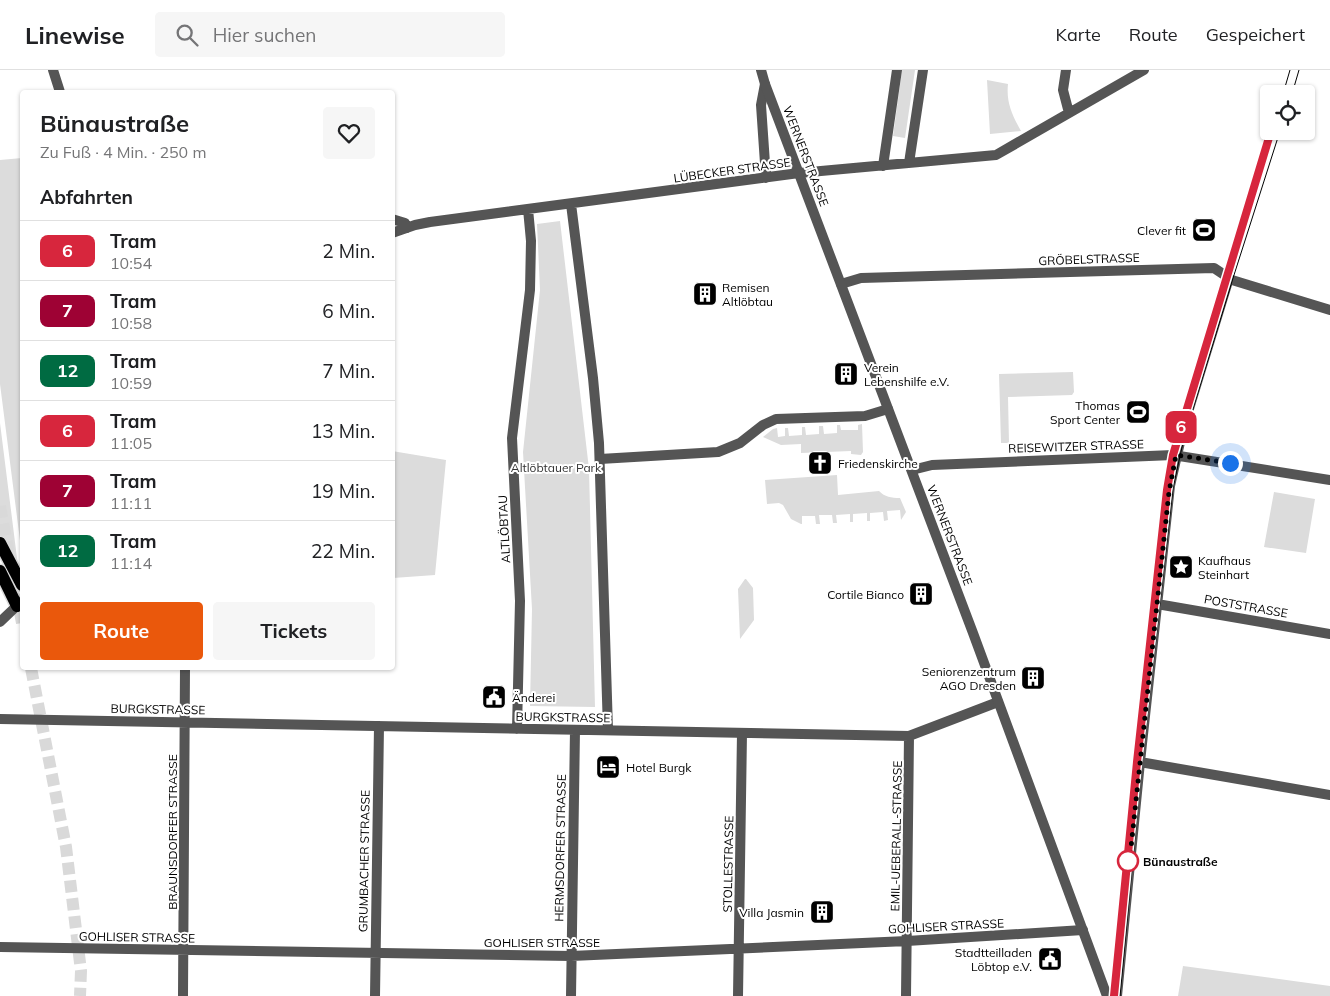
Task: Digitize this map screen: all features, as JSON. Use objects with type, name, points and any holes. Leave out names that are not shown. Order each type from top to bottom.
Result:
[{"type":"main road","points":[[0,543],[20,581]]},
{"type":"main road","points":[[0,571],[20,603]]},
{"type":"street","points":[[52,70],[59,90]]},
{"type":"street","name":"WERNERSTRASSE","points":[[761,70],[1107,996]]},
{"type":"street","points":[[883,166],[897,70]]},
{"type":"street","points":[[909,163],[923,70]]},
{"type":"street","points":[[1066,70],[1063,90],[1069,113]]},
{"type":"street","name":"LÜBECKER STRASSE","points":[[395,232],[430,222],[799,173],[996,155],[1144,70]]},
{"type":"street","name":"WERNERSTRASSE","points":[[765,84],[761,105],[766,178]]},
{"type":"street","points":[[571,204],[600,459],[608,730]]},
{"type":"street","name":"ALTLÖBTAU","points":[[517,729],[520,600],[512,438],[530,290],[528,209]]},
{"type":"street","points":[[395,220],[404,223],[407,228]]},
{"type":"street","name":"GRÖBELSTRASSE","points":[[841,284],[861,278],[1214,268],[1232,280],[1244,285],[1330,310]]},
{"type":"street","points":[[1117,996],[1169,492],[1176,455],[1229,278]]},
{"type":"street","points":[[600,459],[718,452],[740,443],[763,425],[776,419],[865,416],[888,409]]},
{"type":"street","name":"REISEWITZER STRASSE","points":[[912,470],[932,465],[1176,455],[1330,480]]},
{"type":"street","points":[[0,622],[20,603]]},
{"type":"street","name":"POSTSTRASSE","points":[[1157,604],[1330,634]]},
{"type":"street","name":"BRAUNSDORFER STRASSE","points":[[184,996],[185,670]]},
{"type":"street","name":"BURGKSTRASSE","points":[[0,719],[909,736],[998,702]]},
{"type":"street","name":"GRUMBACHER STRASSE","points":[[375,996],[378,726]]},
{"type":"street","name":"HERMSDORFER STRASSE","points":[[571,996],[575,730]]},
{"type":"street","name":"STOLLESTRASSE","points":[[738,996],[742,733]]},
{"type":"street","name":"EMIL-UEBERALL-STRASSE","points":[[906,996],[909,736]]},
{"type":"street","points":[[1140,762],[1330,795]]},
{"type":"street","name":"GOHLISER STRASSE","points":[[0,947],[571,956],[907,941],[1083,930]]},
{"type":"green space","points":[[902,70],[915,70],[905,138],[893,136]]},
{"type":"green space","points":[[987,80],[1008,84],[1010,108],[1021,131],[990,134]]},
{"type":"green space","points":[[20,158],[20,540],[0,384],[0,160]]},
{"type":"green space","name":"Altlöbtauer Park","points":[[560,221],[589,469],[595,707],[530,706],[532,609],[523,452],[540,290],[537,224]]},
{"type":"green space","points":[[1073,372],[1074,392],[1072,395],[1008,397],[1009,443],[1001,443],[999,374]]},
{"type":"green space","points":[[0,423],[18,566],[6,546],[0,529]]},
{"type":"green space","points":[[862,424],[863,452],[861,455],[851,454],[851,451],[801,453],[801,444],[781,445],[763,437],[777,428],[778,437],[785,436],[785,428],[788,428],[789,436],[802,435],[802,427],[805,427],[806,435],[819,434],[819,426],[823,426],[824,434],[837,433],[837,425],[840,425],[841,430],[858,430],[858,425]]},
{"type":"green space","points":[[395,452],[446,460],[435,575],[395,578]]},
{"type":"green space","points":[[837,475],[838,495],[879,491],[888,497],[900,498],[906,512],[901,520],[900,510],[887,511],[888,520],[884,521],[883,512],[870,513],[870,521],[867,521],[867,513],[853,514],[853,522],[850,522],[850,514],[836,515],[837,523],[833,523],[832,515],[819,515],[820,524],[816,524],[815,516],[802,516],[801,524],[791,519],[783,505],[779,503],[767,504],[765,480]]},
{"type":"green space","points":[[1274,492],[1315,499],[1306,553],[1264,547]]},
{"type":"green space","points":[[745,579],[753,588],[754,620],[740,639],[738,589]]},
{"type":"green space","points":[[1183,966],[1330,986],[1330,996],[1178,996]]},
{"type":"tunnel","points":[[0,506],[20,612]]},
{"type":"tunnel","points":[[31,670],[66,847],[81,971],[80,996]]},
{"type":"tram line","points":[[1286,85],[1290,70]]},
{"type":"tram line","points":[[1295,85],[1299,70]]},
{"type":"tram line","points":[[1252,193],[1268,140]]},
{"type":"tram line","name":"6","points":[[1114,996],[1139,744],[1167,490],[1173,455],[1268,140]]},
{"type":"tram line","points":[[1120,996],[1142,762],[1173,488],[1184,438],[1277,140]]},
{"type":"place","name":"Clever fit","points":[[1204,230]]},
{"type":"place","name":"Remisen Altlöbtau","points":[[705,294]]},
{"type":"place","name":"Verein Lebenshilfe e.V.","points":[[846,374]]},
{"type":"place","name":"Thomas Sport Center","points":[[1138,412]]},
{"type":"place","name":"Friedenskirche","points":[[820,463]]},
{"type":"place","name":"Kaufhaus Steinhart","points":[[1181,567]]},
{"type":"place","name":"Cortile Bianco","points":[[921,594]]},
{"type":"place","name":"Seniorenzentrum AGO Dresden","points":[[1033,678]]},
{"type":"place","name":"Änderei","points":[[494,697]]},
{"type":"place","name":"Hotel Burgk","points":[[608,767]]},
{"type":"place","name":"Bünaustraße","points":[[1128,861]]},
{"type":"place","name":"Villa Jasmin","points":[[822,912]]},
{"type":"place","name":"Stadtteilladen Löbtop e.V.","points":[[1050,959]]},
{"type":"route","points":[[1128,861],[1130,857],[1169,492],[1176,455],[1230,463]]}]
